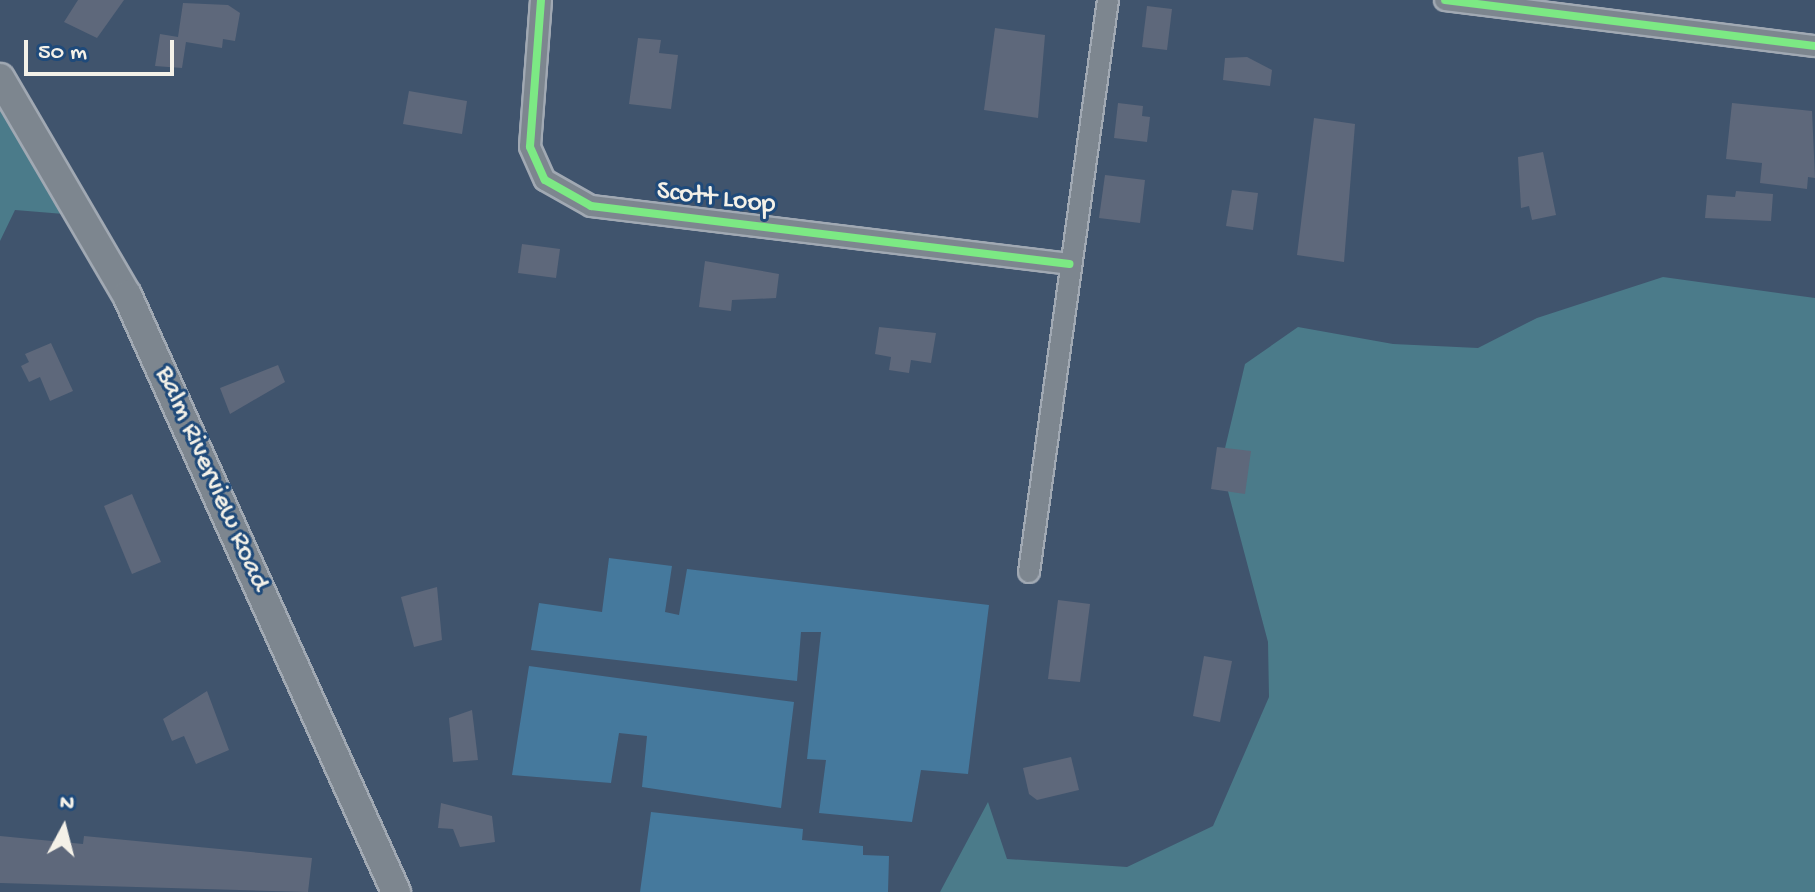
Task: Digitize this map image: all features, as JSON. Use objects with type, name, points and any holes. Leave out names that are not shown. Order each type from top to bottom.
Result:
[{"type":"main road","name":"Balm Riverview Road","points":[[0,78],[127,295],[396,892]]},
{"type":"street","name":"Scott Loop","points":[[541,0],[530,147],[545,180],[591,206],[1070,264]]},
{"type":"street","points":[[1029,572],[1108,0]]},
{"type":"street","points":[[1445,0],[1815,46]]},
{"type":"shaded area","points":[[0,99],[64,214],[15,210],[0,241]]},
{"type":"shaded area","points":[[1663,277],[1815,298],[1815,892],[940,892],[988,802],[1007,859],[1127,867],[1213,826],[1269,697],[1268,642],[1221,465],[1245,364],[1298,327],[1393,344],[1478,348],[1537,318]]},
{"type":"shaded area","points":[[609,558],[672,566],[665,612],[679,615],[687,569],[989,605],[968,774],[921,770],[912,822],[819,813],[826,760],[807,759],[821,632],[801,632],[797,681],[531,650],[539,603],[602,612]]},
{"type":"shaded area","points":[[529,666],[794,702],[781,808],[642,787],[647,736],[619,733],[611,783],[512,775]]},
{"type":"shaded area","points":[[651,812],[803,829],[802,840],[863,846],[863,855],[889,856],[888,892],[640,892]]},
{"type":"building","points":[[78,0],[124,0],[97,38],[64,22]]},
{"type":"building","points":[[183,3],[228,5],[240,13],[235,41],[223,39],[222,48],[186,42],[182,68],[155,66],[160,34],[178,37]]},
{"type":"building","points":[[1147,6],[1172,9],[1167,50],[1142,47]]},
{"type":"building","points":[[995,28],[1045,35],[1038,118],[984,110]]},
{"type":"building","points":[[638,38],[661,40],[659,53],[678,55],[671,109],[629,104]]},
{"type":"building","points":[[1247,57],[1272,70],[1270,86],[1223,80],[1225,58]]},
{"type":"building","points":[[409,91],[467,101],[462,134],[403,124]]},
{"type":"building","points":[[1118,103],[1143,106],[1142,116],[1150,117],[1147,142],[1114,138]]},
{"type":"building","points":[[1732,103],[1812,111],[1815,178],[1808,177],[1807,189],[1760,183],[1762,163],[1726,159]]},
{"type":"building","points":[[1314,118],[1355,124],[1344,262],[1297,255]]},
{"type":"building","points":[[1543,152],[1556,215],[1532,220],[1529,206],[1521,208],[1518,157]]},
{"type":"building","points":[[1105,175],[1145,180],[1140,223],[1099,218]]},
{"type":"building","points":[[1232,190],[1258,193],[1253,230],[1226,226]]},
{"type":"building","points":[[1736,191],[1773,194],[1771,221],[1705,218],[1707,195],[1735,197]]},
{"type":"building","points":[[522,244],[560,249],[556,278],[518,273]]},
{"type":"building","points":[[705,261],[779,274],[776,298],[732,300],[731,311],[699,307]]},
{"type":"building","points":[[879,327],[936,333],[931,363],[911,360],[909,373],[889,370],[891,357],[875,354]]},
{"type":"building","points":[[51,343],[73,391],[50,401],[40,377],[29,382],[21,366],[29,362],[25,354]]},
{"type":"building","points":[[278,365],[285,382],[230,414],[220,388]]},
{"type":"building","points":[[1217,447],[1251,451],[1245,494],[1211,489]]},
{"type":"building","points":[[132,494],[161,562],[132,574],[104,506]]},
{"type":"building","points":[[437,587],[442,640],[414,647],[401,597]]},
{"type":"building","points":[[1058,600],[1090,604],[1080,682],[1048,679]]},
{"type":"building","points":[[1204,656],[1232,661],[1220,722],[1193,716]]},
{"type":"building","points":[[207,691],[229,750],[196,764],[184,736],[172,741],[163,719]]},
{"type":"building","points":[[472,710],[478,760],[453,762],[449,718]]},
{"type":"building","points":[[1071,757],[1079,790],[1037,800],[1029,794],[1023,768]]},
{"type":"building","points":[[441,803],[492,816],[495,842],[460,847],[453,829],[438,828]]},
{"type":"building","points":[[0,836],[83,844],[84,836],[312,858],[308,892],[0,883]]},
{"type":"cycle path","points":[[541,0],[530,147],[545,180],[591,206],[1070,264]]},
{"type":"cycle path","points":[[1445,0],[1815,46]]}]
